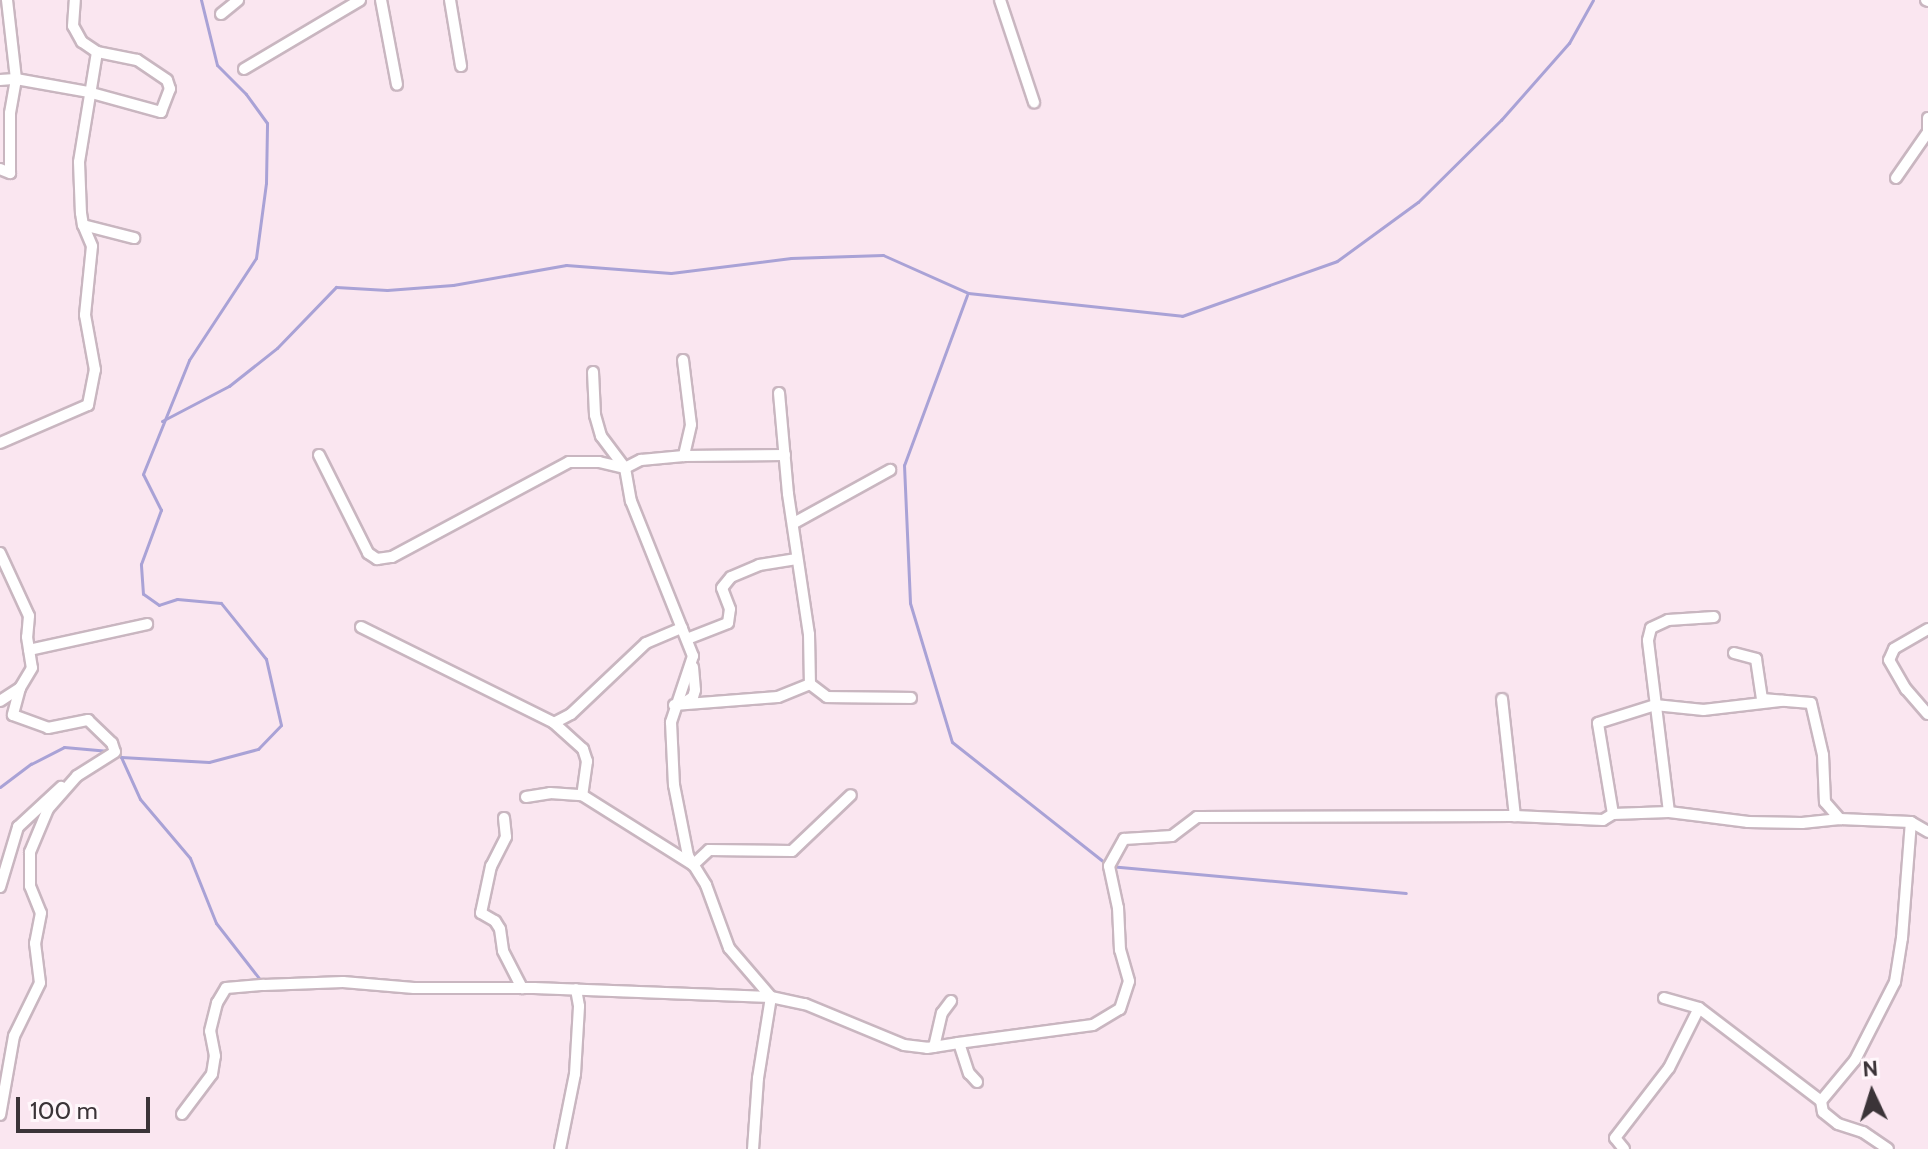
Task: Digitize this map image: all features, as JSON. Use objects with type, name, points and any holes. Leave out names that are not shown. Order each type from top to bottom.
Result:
[{"type":"street","points":[[0,169],[10,173],[10,113],[16,79],[7,0]]},
{"type":"street","points":[[0,80],[16,79],[88,92],[161,112],[170,89],[167,80],[137,60],[97,52],[76,35],[73,26],[75,0]]},
{"type":"street","points":[[221,14],[238,0]]},
{"type":"street","points":[[244,69],[360,0]]},
{"type":"street","points":[[381,0],[397,85]]},
{"type":"street","points":[[450,0],[461,66]]},
{"type":"street","points":[[1000,0],[1034,102]]},
{"type":"street","points":[[0,443],[88,405],[95,370],[85,315],[92,246],[83,225],[79,162],[88,92],[97,52]]},
{"type":"street","points":[[1896,178],[1928,132],[1928,118]]},
{"type":"street","points":[[83,225],[134,238]]},
{"type":"street","points":[[683,360],[691,425],[684,456]]},
{"type":"street","points":[[593,372],[595,415],[601,436],[625,468],[631,501],[687,639],[693,665],[671,728],[674,785],[686,850],[706,885],[729,948],[771,997],[771,1017],[758,1078],[753,1149]]},
{"type":"street","points":[[779,393],[797,559],[809,634],[810,684]]},
{"type":"street","points":[[319,455],[368,553],[377,559],[392,557],[569,462],[599,462],[625,468],[641,460],[684,456],[785,455]]},
{"type":"street","points":[[794,523],[890,470]]},
{"type":"street","points":[[0,553],[29,616],[32,668],[20,688],[13,715],[48,728],[88,720],[112,743],[115,752],[35,808],[18,827],[0,887]]},
{"type":"street","points":[[687,639],[728,623],[730,609],[722,588],[731,577],[759,565],[797,559]]},
{"type":"street","points":[[1669,812],[1648,640],[1651,628],[1668,620],[1714,617]]},
{"type":"street","points":[[29,650],[147,624]]},
{"type":"street","points":[[361,627],[554,723],[583,749],[587,761],[582,795]]},
{"type":"street","points":[[554,723],[571,714],[646,643],[682,628]]},
{"type":"street","points":[[1928,629],[1894,649],[1889,660],[1906,689],[1928,714]]},
{"type":"street","points":[[1734,653],[1756,659],[1762,699],[1811,703],[1822,744],[1825,802],[1840,819]]},
{"type":"street","points":[[810,684],[827,697],[911,698]]},
{"type":"street","points":[[678,704],[778,697],[810,684]]},
{"type":"street","points":[[0,701],[20,688]]},
{"type":"street","points":[[1502,699],[1515,816]]},
{"type":"street","points":[[1613,814],[1598,723],[1655,705],[1704,710],[1781,701]]},
{"type":"street","points":[[0,1115],[14,1036],[40,983],[35,943],[41,913],[30,886],[30,852],[44,814],[70,783]]},
{"type":"street","points":[[526,797],[550,793],[582,795],[693,865]]},
{"type":"street","points":[[693,865],[709,850],[792,851],[851,795]]},
{"type":"street","points":[[182,1114],[212,1074],[215,1056],[210,1031],[217,1003],[226,988],[343,982],[414,988],[576,989],[771,997],[805,1004],[904,1045],[934,1047],[1093,1025],[1120,1009],[1129,981],[1120,950],[1118,908],[1109,866],[1124,839],[1172,836],[1197,817],[1515,816],[1603,820],[1613,814],[1669,812],[1748,822],[1802,823],[1840,819],[1911,822],[1928,832]]},
{"type":"street","points":[[504,818],[506,837],[491,866],[481,913],[495,921],[500,929],[503,951],[522,988]]},
{"type":"street","points":[[1821,1101],[1855,1060],[1895,982],[1902,938],[1911,822]]},
{"type":"street","points":[[560,1149],[575,1074],[579,1006],[576,989]]},
{"type":"street","points":[[1664,998],[1699,1008],[1821,1101],[1823,1112],[1838,1124],[1863,1132],[1888,1149]]},
{"type":"street","points":[[934,1047],[942,1013],[951,1001]]},
{"type":"street","points":[[1624,1149],[1615,1138],[1669,1068],[1699,1008]]},
{"type":"street","points":[[958,1043],[969,1073],[977,1082]]},
{"type":"waterway","points":[[116,753],[121,757],[209,762],[258,749],[281,725],[266,659],[221,603],[177,599],[159,605],[143,594],[141,564],[161,510],[143,474],[189,360],[256,258],[266,183],[267,123],[246,94],[217,65],[201,0]]},
{"type":"waterway","points":[[162,421],[229,386],[277,348],[336,287],[387,290],[453,285],[566,265],[671,273],[791,258],[883,255],[968,293],[1182,316],[1337,261],[1418,202],[1501,120],[1569,43],[1593,0]]},
{"type":"waterway","points":[[967,295],[904,465],[910,603],[952,742],[1109,866],[1406,893]]},
{"type":"waterway","points":[[0,787],[31,764],[64,747],[109,751]]},
{"type":"waterway","points":[[121,757],[140,799],[190,858],[216,923],[262,982]]}]
